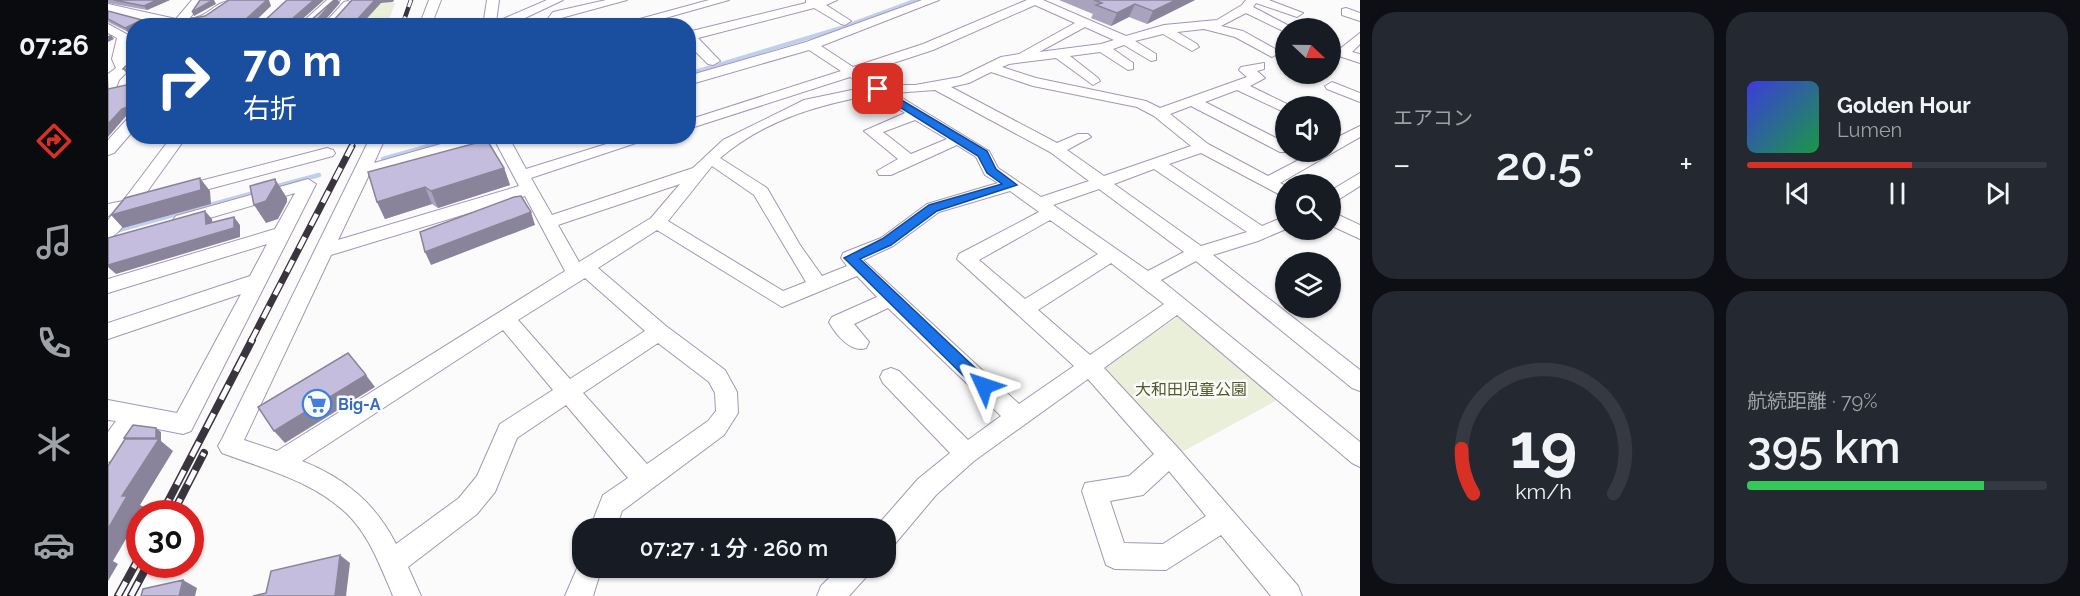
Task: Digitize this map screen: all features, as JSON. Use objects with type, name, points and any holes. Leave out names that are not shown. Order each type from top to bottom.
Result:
[{"type":"street","points":[[183,18],[198,0]]},
{"type":"street","points":[[206,18],[231,0]]},
{"type":"street","points":[[313,18],[334,0]]},
{"type":"street","points":[[428,18],[435,0]]},
{"type":"street","points":[[490,18],[493,0]]},
{"type":"street","points":[[515,18],[557,0]]},
{"type":"street","points":[[554,18],[556,15],[621,0]]},
{"type":"street","points":[[696,34],[812,2],[831,0]]},
{"type":"street","points":[[696,79],[812,45],[933,0]]},
{"type":"street","points":[[696,122],[928,46],[1034,0],[1125,40],[1151,57]]},
{"type":"street","points":[[1257,0],[1297,13]]},
{"type":"street","points":[[651,18],[713,1]]},
{"type":"street","points":[[696,66],[845,21],[812,2]]},
{"type":"street","points":[[1208,27],[1220,23],[1249,4],[1275,20]]},
{"type":"street","points":[[336,18],[348,5]]},
{"type":"street","points":[[108,8],[147,18]]},
{"type":"street","points":[[1346,12],[1360,17]]},
{"type":"street","points":[[667,14],[671,18]]},
{"type":"street","points":[[1015,59],[1085,22]]},
{"type":"street","points":[[1208,27],[1222,37]]},
{"type":"street","points":[[279,463],[582,272],[657,222],[704,165],[728,143],[809,103],[878,89],[939,86],[964,80],[1006,60],[1103,48],[1164,29],[1208,27],[1239,34],[1272,53]]},
{"type":"street","points":[[108,28],[124,36],[118,59],[123,69],[112,78],[108,90],[126,87]]},
{"type":"street","points":[[1164,29],[1192,47]]},
{"type":"street","points":[[1341,47],[1360,38]]},
{"type":"street","points":[[696,43],[713,61]]},
{"type":"street","points":[[812,45],[850,72],[983,154],[991,171],[1148,280],[1360,456]]},
{"type":"street","points":[[1103,48],[1128,66]]},
{"type":"street","points":[[1341,52],[1360,59]]},
{"type":"street","points":[[1059,54],[1093,81]]},
{"type":"street","points":[[1159,113],[1258,78],[1246,70],[1259,66]]},
{"type":"street","points":[[991,68],[1033,82],[1131,100],[1159,113],[1202,147],[1275,187]]},
{"type":"street","points":[[939,86],[1056,149],[1198,253],[1360,382]]},
{"type":"street","points":[[1239,86],[1275,104]]},
{"type":"street","points":[[1332,87],[1360,98]]},
{"type":"street","points":[[1194,102],[1275,143]]},
{"type":"street","points":[[909,160],[872,131],[916,114]]},
{"type":"street","points":[[108,150],[126,129]]},
{"type":"street","points":[[1056,149],[1083,137]]},
{"type":"street","points":[[885,171],[959,139]]},
{"type":"street","points":[[130,235],[109,228],[174,144]]},
{"type":"street","points":[[375,144],[230,446],[279,463],[342,495],[362,512],[392,563],[407,596]]},
{"type":"street","points":[[363,171],[459,144]]},
{"type":"street","points":[[505,144],[549,222],[582,272],[717,376],[726,392],[727,413],[716,428],[612,503],[607,518]]},
{"type":"street","points":[[324,251],[527,182],[629,144]]},
{"type":"street","points":[[1202,147],[1102,182],[1046,208],[966,259],[1091,368],[1170,455],[1222,520],[1288,596]]},
{"type":"street","points":[[129,205],[327,153]]},
{"type":"street","points":[[1268,183],[1305,162]]},
{"type":"street","points":[[1156,163],[1259,232]]},
{"type":"street","points":[[549,222],[704,165],[761,192],[793,249],[818,285]]},
{"type":"street","points":[[1341,193],[1360,178]]},
{"type":"street","points":[[108,410],[134,413],[183,424],[308,184],[164,225]]},
{"type":"street","points":[[1012,185],[933,208],[887,242],[850,258],[890,299],[1018,418]]},
{"type":"street","points":[[657,222],[782,300],[859,268]]},
{"type":"street","points":[[1341,223],[1360,233]]},
{"type":"street","points":[[1148,280],[1164,268],[1198,253],[1252,237],[1275,226]]},
{"type":"street","points":[[108,286],[284,233]]},
{"type":"street","points":[[1024,309],[1112,254]]},
{"type":"street","points":[[108,331],[258,281]]},
{"type":"street","points":[[859,342],[839,322],[890,299]]},
{"type":"street","points":[[896,523],[927,487],[966,454],[1091,368],[1177,305]]},
{"type":"street","points":[[505,319],[645,480]]},
{"type":"street","points":[[392,563],[468,506],[486,484],[508,431],[659,332]]},
{"type":"street","points":[[891,377],[966,454]]},
{"type":"street","points":[[108,452],[134,413]]},
{"type":"street","points":[[1170,455],[1134,487],[1094,491],[1116,556],[1166,557],[1222,520]]},
{"type":"street","points":[[579,596],[585,578]]},
{"type":"street","points":[[831,596],[848,578]]},
{"type":"green space","points":[[355,3],[395,3],[390,18],[340,18]]},
{"type":"green space","name":"大和田児童公園","points":[[1182,314],[1283,397],[1180,453],[1104,367]]},
{"type":"building","points":[[114,0],[157,0],[144,6]]},
{"type":"building","points":[[200,0],[213,0],[192,12]]},
{"type":"building","points":[[229,0],[267,0],[247,18],[194,18],[205,16]]},
{"type":"building","points":[[287,0],[314,0],[293,18],[267,18]]},
{"type":"building","points":[[334,0],[319,18],[313,18]]},
{"type":"building","points":[[352,0],[375,0],[359,18],[336,18]]},
{"type":"building","points":[[1094,0],[1176,0],[1153,11],[1135,4],[1117,13],[1096,5],[1102,3]]},
{"type":"building","points":[[108,11],[134,18],[126,18],[125,28],[108,19]]},
{"type":"building","points":[[126,85],[126,108],[108,124],[108,89]]},
{"type":"building","points":[[472,144],[489,144],[504,168],[431,191],[425,187],[377,202],[368,172]]},
{"type":"building","points":[[200,178],[201,190],[111,215],[125,198]]},
{"type":"building","points":[[275,179],[276,184],[266,201],[254,205],[250,186]]},
{"type":"building","points":[[521,196],[531,212],[425,252],[420,232]]},
{"type":"building","points":[[205,211],[206,224],[234,217],[234,228],[108,265],[108,238]]},
{"type":"building","points":[[348,353],[366,375],[274,431],[258,407]]},
{"type":"building","points":[[133,425],[156,428],[156,438],[124,438]]},
{"type":"building","points":[[125,439],[159,439],[122,496],[127,496],[108,529],[108,466]]},
{"type":"building","points":[[340,555],[335,596],[253,596],[266,593],[271,571]]},
{"type":"building","points":[[183,580],[179,596],[141,596],[143,589]]},
{"type":"waterway","points":[[696,72],[844,27],[917,0]]},
{"type":"waterway","points":[[424,147],[435,144]]},
{"type":"waterway","points":[[383,159],[429,146]]},
{"type":"waterway","points":[[274,187],[319,175]]},
{"type":"waterway","points":[[108,233],[257,192]]},
{"type":"railway","points":[[405,18],[411,0]]},
{"type":"railway","points":[[251,341],[352,146]]},
{"type":"railway","points":[[169,500],[252,340]]},
{"type":"railway","points":[[180,500],[204,453]]},
{"type":"railway","points":[[118,596],[128,578]]},
{"type":"railway","points":[[131,596],[141,578]]},
{"type":"place","name":"Big-A","points":[[317,404]]},
{"type":"route","points":[[878,89],[983,154],[991,171],[1012,185],[933,208],[887,242],[850,258],[907,315],[984,386]]}]
